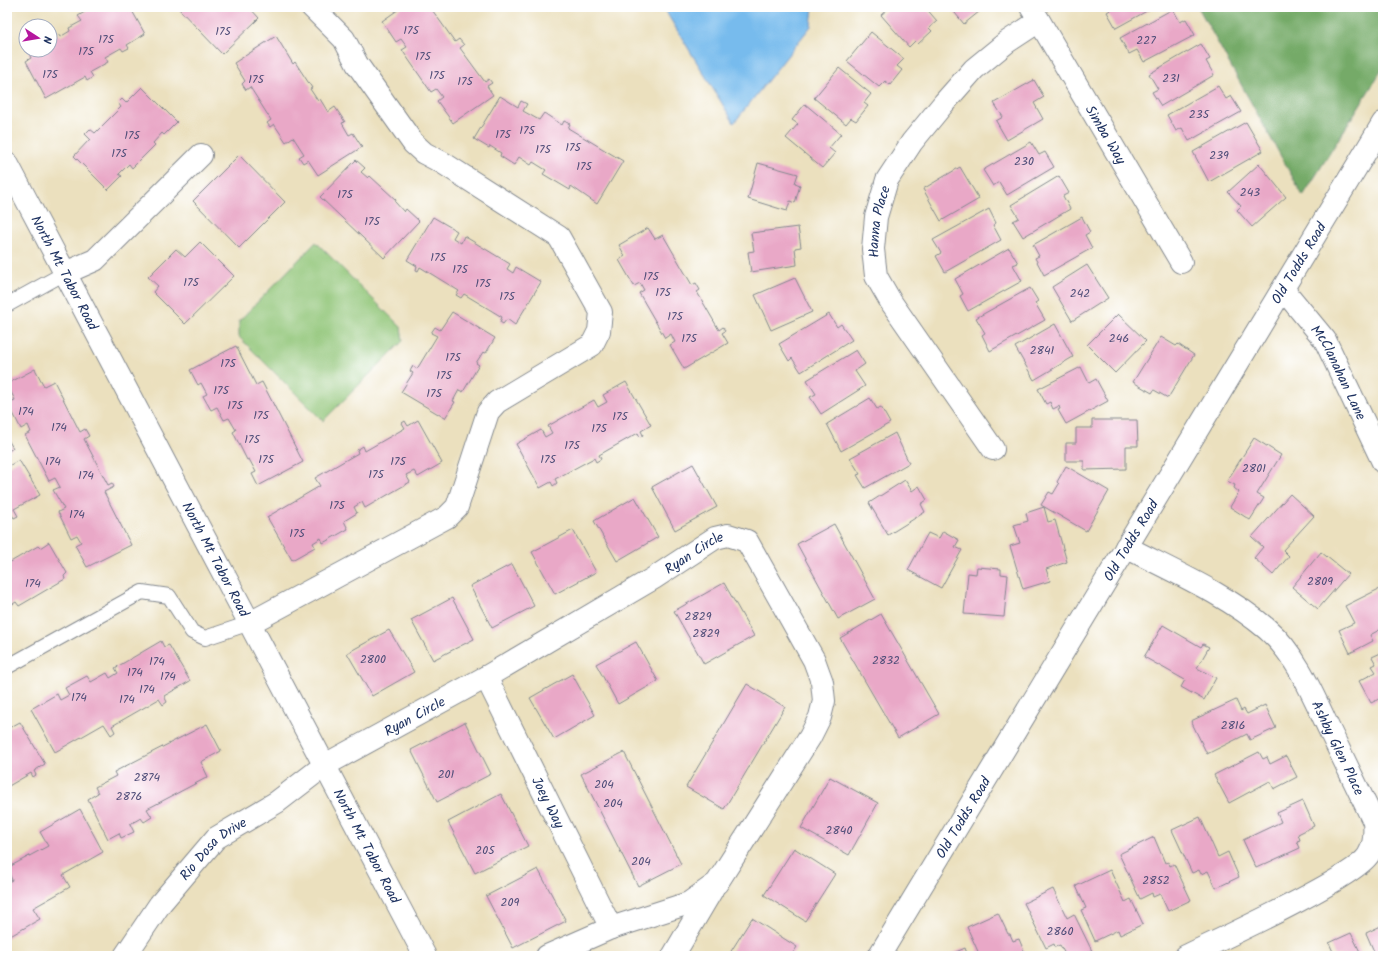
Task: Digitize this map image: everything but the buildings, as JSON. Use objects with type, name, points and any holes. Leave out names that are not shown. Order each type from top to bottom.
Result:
[{"type":"street","points":[[250,623],[447,517],[457,507],[488,412],[496,402],[592,345],[599,331],[601,312],[559,237],[443,164],[424,154],[413,143],[357,64],[344,39],[312,7]]},
{"type":"street","name":"Simba Way","points":[[1035,14],[1181,262]]},
{"type":"street","name":"Hanna Place","points":[[993,449],[892,302],[876,276],[873,249],[876,217],[887,180],[912,142],[939,108],[974,69],[1006,42],[1035,14]]},
{"type":"street","name":"Old Todds Road","points":[[879,956],[1383,124]]},
{"type":"street","points":[[65,273],[95,260],[202,155]]},
{"type":"street","name":"North Mt Tabor Road","points":[[7,163],[425,956]]},
{"type":"street","name":"McClanahan Lane","points":[[1283,289],[1325,340],[1383,462]]},
{"type":"street","name":"Ryan Circle","points":[[325,765],[486,677],[654,578],[714,538],[728,535],[747,541],[814,660],[822,682],[824,700],[820,717],[810,737],[717,883],[673,956]]},
{"type":"street","name":"Ashby Glen Place","points":[[1126,547],[1240,609],[1268,630],[1287,652],[1309,687],[1374,822],[1375,837],[1369,855],[1358,866],[1319,889],[1186,956]]},
{"type":"street","name":"Joey Way","points":[[486,677],[611,928]]},
{"type":"street","name":"Rio Dosa Drive","points":[[126,956],[160,904],[216,838],[277,802],[325,765]]},
{"type":"street","name":"Ryan Circle","points":[[546,956],[611,928],[689,903],[717,883]]},
{"type":"lane","points":[[7,305],[65,273]]},
{"type":"lane","points":[[7,667],[142,592],[170,596],[192,632],[205,638],[250,623]]},
{"type":"green space","points":[[1198,7],[1383,7],[1383,68],[1303,196]]},
{"type":"green space","points":[[316,242],[401,327],[403,341],[323,421],[239,337],[239,321]]},
{"type":"water","points":[[663,7],[813,7],[811,26],[734,123]]}]
